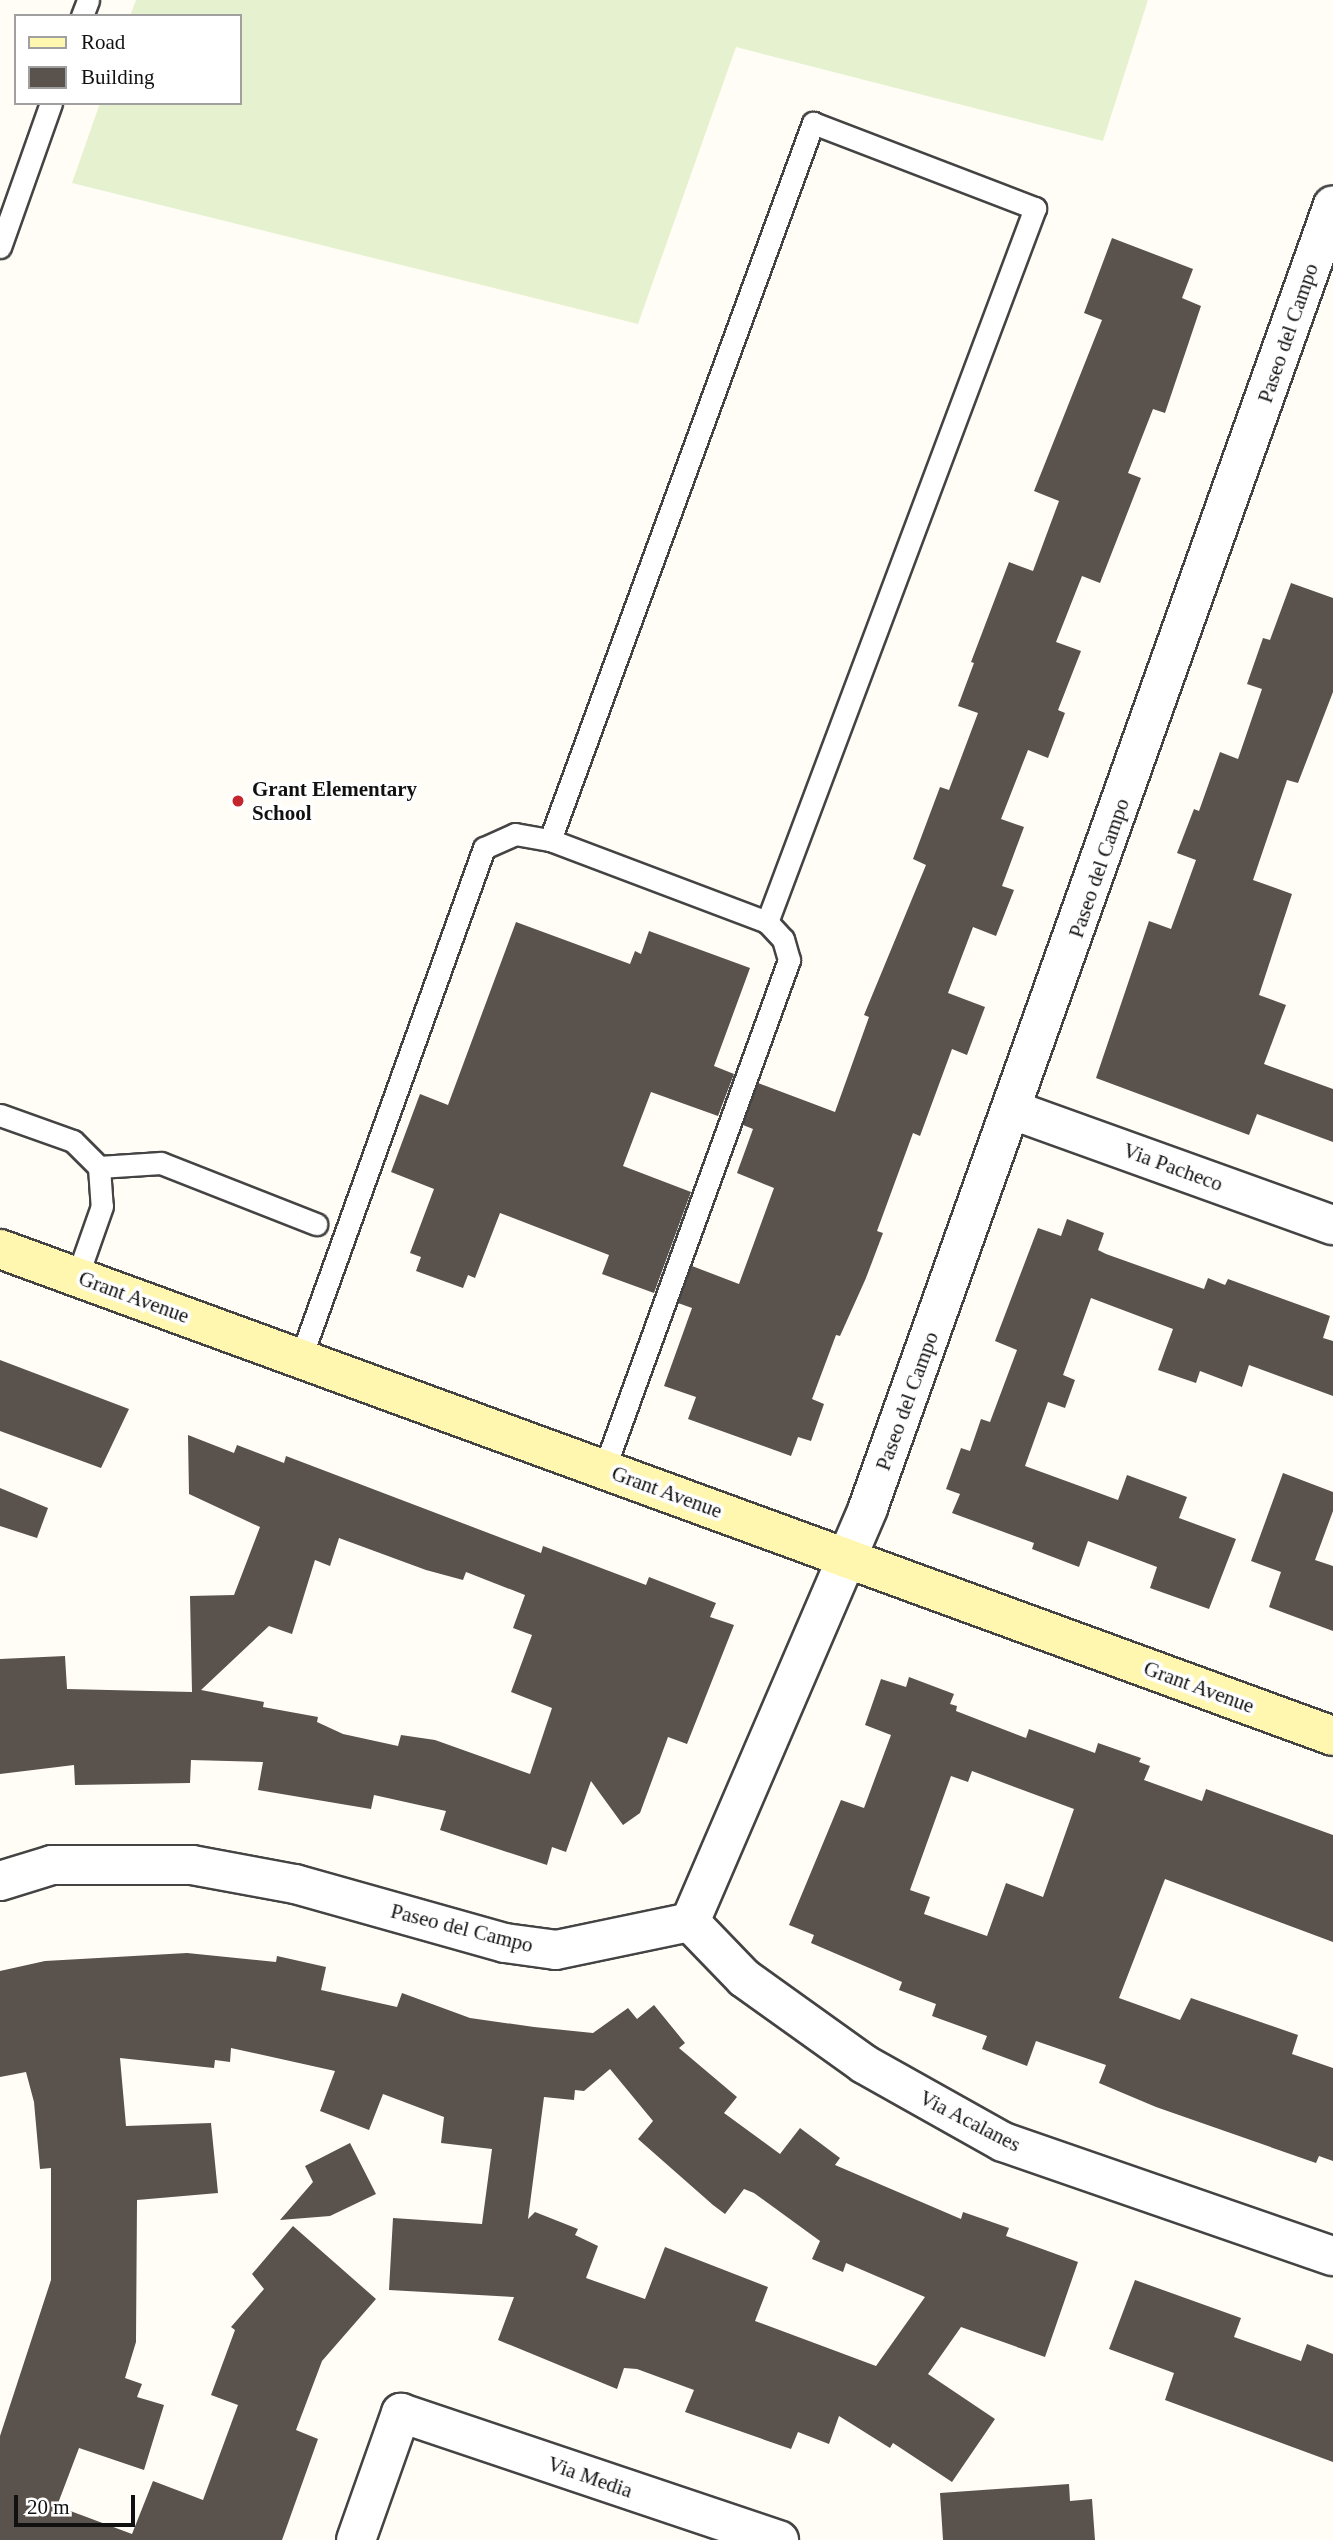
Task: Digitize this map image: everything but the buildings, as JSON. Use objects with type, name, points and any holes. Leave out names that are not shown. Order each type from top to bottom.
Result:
[{"type":"main road","name":"Grant Avenue","points":[[0,1249],[1333,1736]]},
{"type":"street","name":"Paseo del Campo","points":[[0,1881],[52,1865],[192,1865],[295,1884],[505,1943],[556,1950],[690,1922],[848,1559],[1013,1110],[1333,205]]},
{"type":"street","name":"Via Pacheco","points":[[1013,1110],[1333,1225]]},
{"type":"street","name":"Via Acalanes","points":[[690,1922],[744,1978],[863,2064],[1003,2142],[1333,2256]]},
{"type":"street","name":"Via Media","points":[[356,2540],[401,2413],[779,2540]]},
{"type":"lane","points":[[0,247],[50,105]]},
{"type":"lane","points":[[550,840],[813,123],[826,127],[1035,208],[767,922]]},
{"type":"lane","points":[[301,1357],[484,848],[515,834],[550,840],[767,922],[783,939],[789,960],[604,1469]]},
{"type":"lane","points":[[0,1115],[73,1141],[99,1167],[102,1206],[76,1276]]},
{"type":"lane","points":[[99,1167],[161,1163],[316,1224]]},
{"type":"green space","points":[[136,0],[1148,0],[1103,141],[736,47],[638,324],[72,183],[99,105],[242,105],[242,14],[131,14]]},
{"type":"place","name":"Grant Elementary School","points":[[238,801]]}]
